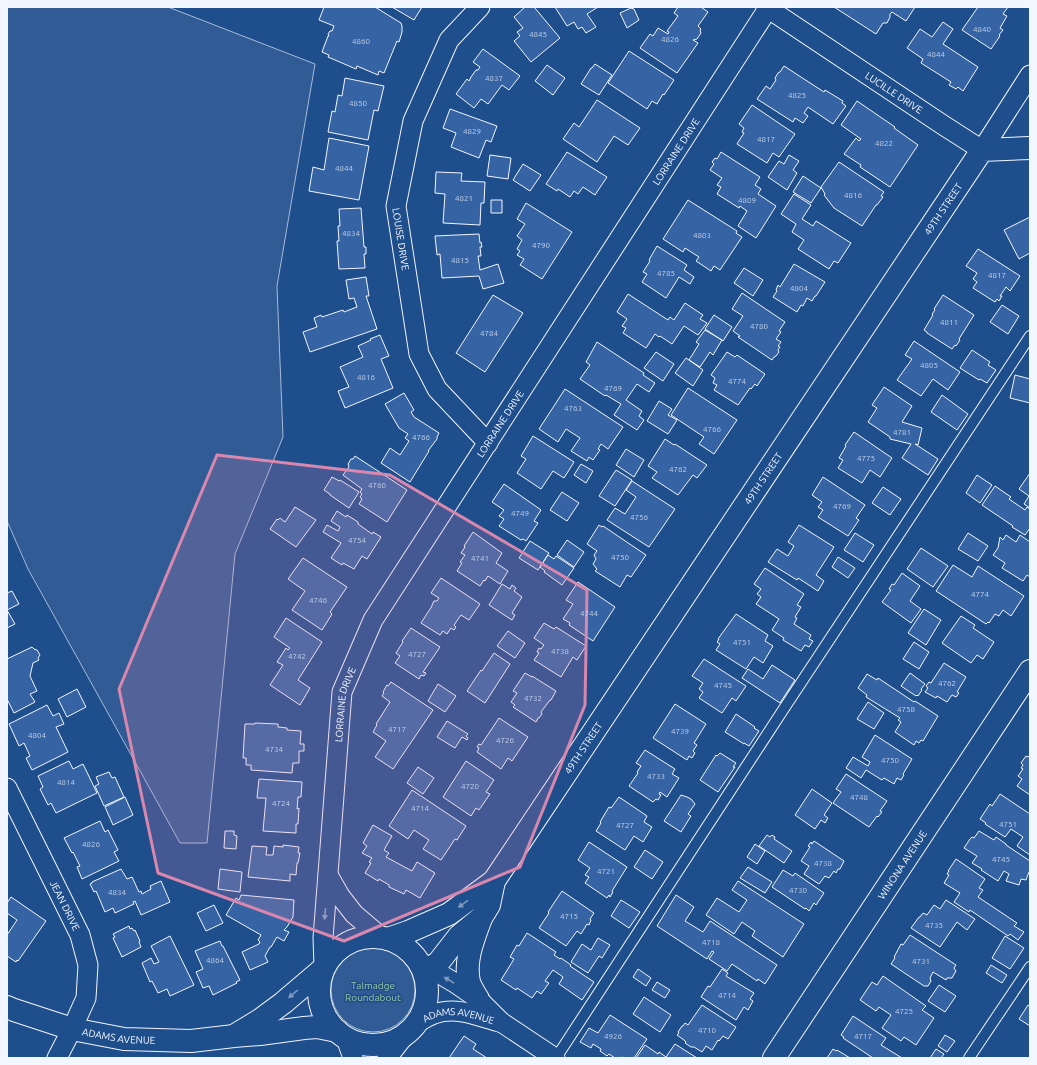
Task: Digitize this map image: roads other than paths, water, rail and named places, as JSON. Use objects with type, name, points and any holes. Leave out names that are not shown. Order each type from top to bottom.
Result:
[{"type":"street","name":"LOUISE DRIVE","points":[[480,7],[449,40],[413,121],[396,206],[419,354],[437,389],[488,443]]},
{"type":"street","name":"LORRAINE DRIVE","points":[[323,968],[323,938],[342,692],[373,620],[768,8]]},
{"type":"street","name":"LUCILLE DRIVE","points":[[768,8],[982,150]]},
{"type":"street","name":"49TH STREET","points":[[384,938],[423,926],[449,914],[494,881],[982,150],[1030,75]]},
{"type":"street","points":[[982,150],[1030,148]]},
{"type":"street","name":"WINONA AVENUE","points":[[774,1058],[1030,671]]},
{"type":"street","name":"JEAN DRIVE","points":[[7,788],[80,935],[88,965],[86,998],[57,1058]]},
{"type":"street","points":[[328,875],[340,896],[354,914],[384,938]]},
{"type":"street","name":"49TH STREET","points":[[424,972],[438,963],[459,936],[481,918],[489,905],[494,881]]},
{"type":"street","points":[[478,999],[470,983],[468,967],[473,940],[481,918]]},
{"type":"street","points":[[387,1058],[411,1029],[424,1012],[427,999],[427,986],[424,972],[415,956],[403,945],[384,938],[367,936],[354,940],[342,946],[332,955],[323,968],[319,982],[319,996],[327,1021],[345,1042],[376,1045],[391,1042],[411,1029]]},
{"type":"street","name":"ADAMS AVENUE","points":[[234,1036],[260,1020],[323,968]]},
{"type":"street","name":"ADAMS AVENUE","points":[[424,972],[440,974],[478,999],[501,1022],[556,1058]]},
{"type":"street","name":"ADAMS AVENUE","points":[[7,1007],[72,1029],[124,1039],[192,1041],[317,1027],[345,1042]]},
{"type":"street","name":"ADAMS AVENUE","points":[[411,1029],[434,1014],[452,1010],[462,1011],[501,1022]]},
{"type":"lane","points":[[556,1058],[1030,336]]},
{"type":"lane","points":[[969,1058],[1030,967]]},
{"type":"park label","name":"Talmadge Roundabout","points":[[373,990]]}]
